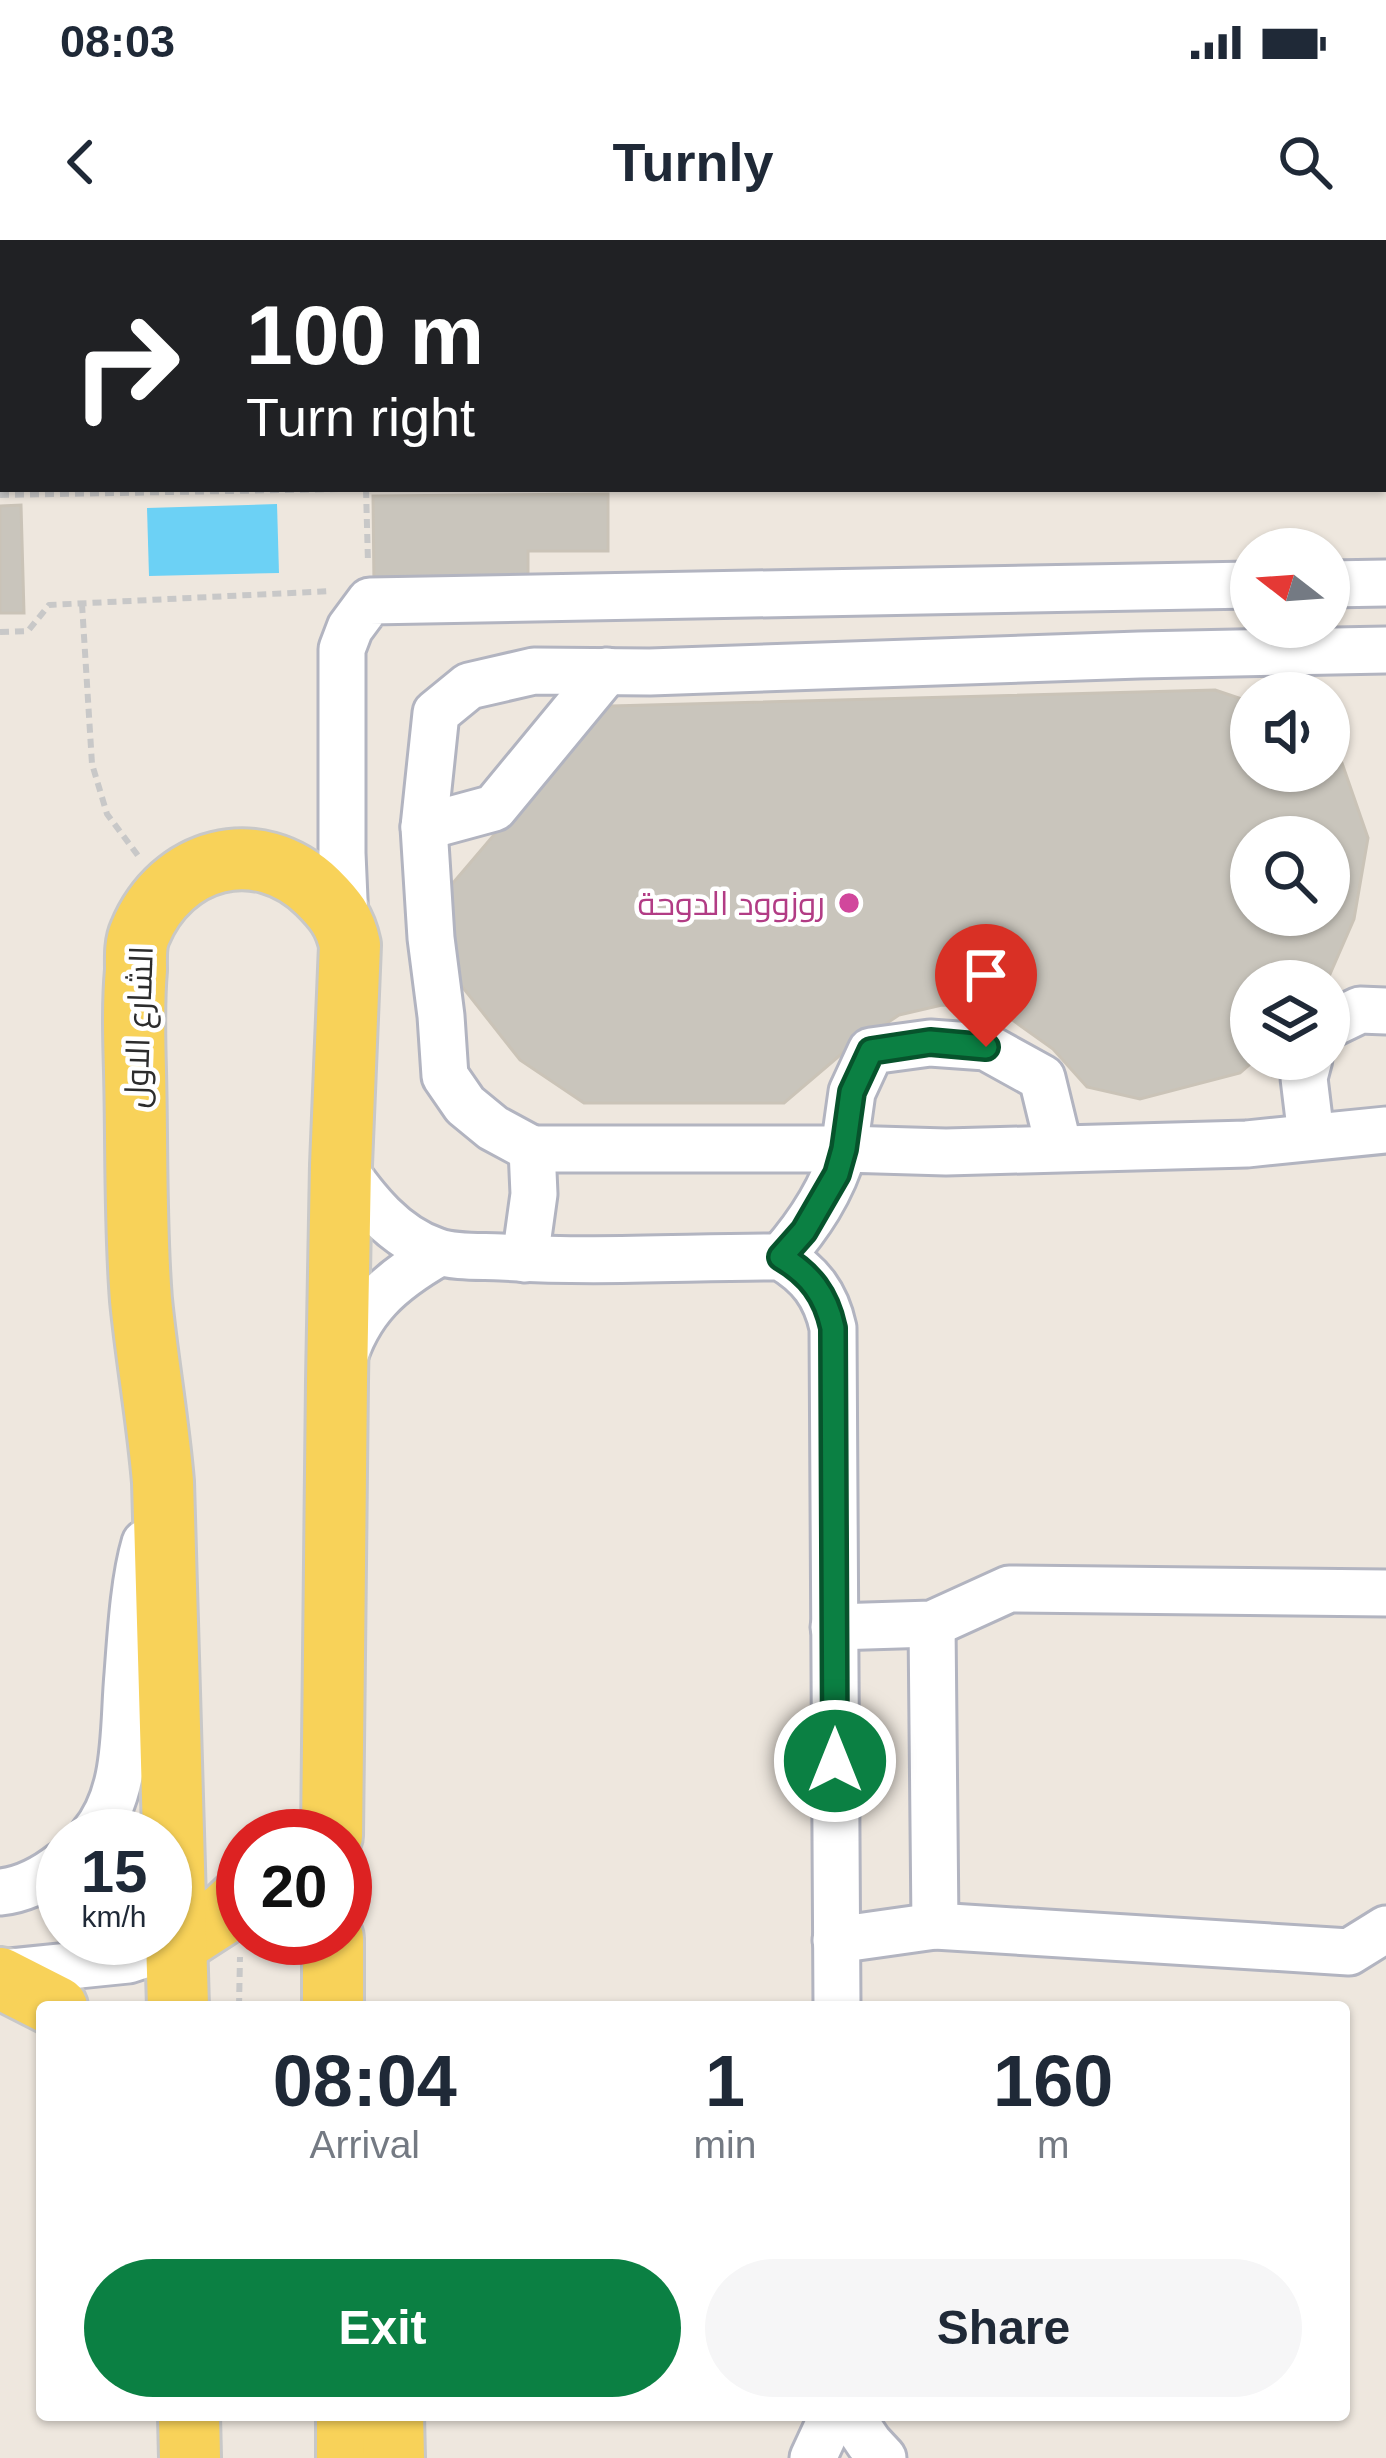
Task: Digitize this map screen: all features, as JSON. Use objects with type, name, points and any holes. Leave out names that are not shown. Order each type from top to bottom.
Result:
[{"type":"main road","name":"الشارع الاول","points":[[173,1809],[163,1482],[135,1209],[133,1006],[138,936],[163,894],[187,873],[232,859],[254,858],[280,865],[310,884],[345,922]]},
{"type":"main road","points":[[332,1809],[341,1165],[350,945],[345,922]]},
{"type":"main road","points":[[300,1809],[316,1773],[332,1714]]},
{"type":"main road","name":"الشارع الاول","points":[[177,1965],[178,2001]]},
{"type":"main road","points":[[0,1976],[46,2001]]},
{"type":"main road","points":[[189,2421],[190,2458]]},
{"type":"main road","points":[[347,2458],[388,2433]]},
{"type":"street","points":[[1350,584],[1386,583]]},
{"type":"street","points":[[345,922],[342,649],[350,628],[370,601],[1230,585]]},
{"type":"street","points":[[1386,650],[534,671],[469,686],[436,713],[424,827],[445,1076],[465,1105],[493,1128],[532,1149],[946,1152],[1247,1144],[1386,1130]]},
{"type":"street","points":[[424,827],[494,808],[607,671]]},
{"type":"street","points":[[1350,1015],[1360,1010],[1386,1011]]},
{"type":"street","points":[[781,1257],[816,1212],[837,1174],[852,1092],[871,1051],[930,1042],[986,1047],[1042,1078],[1059,1148]]},
{"type":"street","points":[[1304,1080],[1311,1136]]},
{"type":"street","points":[[525,1258],[534,1194],[532,1149]]},
{"type":"street","points":[[341,1165],[383,1217],[409,1238],[439,1253],[525,1258],[781,1257],[820,1291],[833,1328],[837,2001]]},
{"type":"street","points":[[337,1381],[349,1340],[371,1304],[401,1274],[439,1253]]},
{"type":"street","points":[[107,1809],[123,1757],[142,1553],[163,1482]]},
{"type":"street","points":[[834,1627],[932,1624],[1009,1589],[1386,1593]]},
{"type":"street","points":[[932,1624],[934,1926]]},
{"type":"street","points":[[0,1892],[36,1880]]},
{"type":"street","points":[[836,1940],[934,1926],[1349,1952],[1386,1929]]},
{"type":"street","points":[[0,1976],[88,1965]]},
{"type":"street","points":[[813,2458],[830,2421]]},
{"type":"street","points":[[854,2421],[883,2458]]},
{"type":"path","points":[[0,495],[171,492]]},
{"type":"path","points":[[366,492],[370,601]]},
{"type":"path","points":[[82,604],[92,764],[106,814],[143,863]]},
{"type":"path","points":[[238,2001],[240,1965]]},
{"type":"water","points":[[277,504],[279,573],[149,576],[147,508]]},
{"type":"building","points":[[608,494],[608,551],[528,551],[528,581],[374,585],[373,496]]},
{"type":"building","points":[[21,505],[24,613],[0,613],[0,506]]},
{"type":"building","name":"روزوود الدوحة","points":[[1215,690],[1230,695],[1230,792],[1350,792],[1350,786],[1368,838],[1354,919],[1350,928],[1350,816],[1230,816],[1230,936],[1347,936],[1336,960],[1230,960],[1230,1076],[1140,1099],[1087,1087],[1053,1049],[997,1009],[942,1005],[899,1015],[845,1051],[784,1103],[584,1103],[520,1060],[453,975],[447,890],[579,735],[611,706]]},
{"type":"place","name":"روزوود الدوحة","points":[[849,903]]},
{"type":"route","points":[[835,1761],[833,1328],[820,1291],[781,1257],[804,1231],[837,1174],[852,1092],[871,1051],[930,1042],[986,1047]]}]
